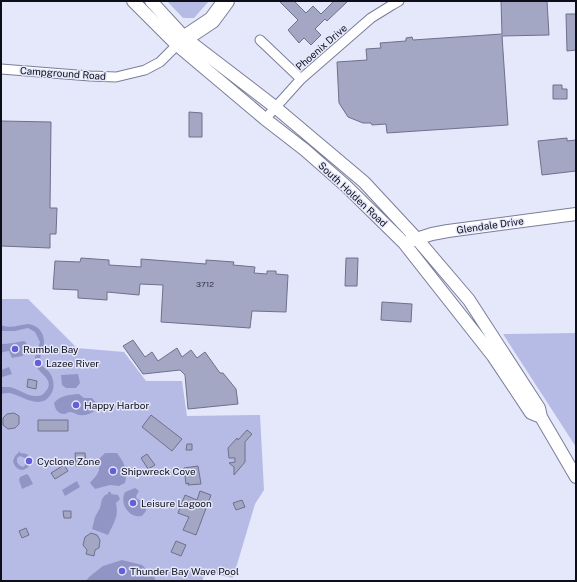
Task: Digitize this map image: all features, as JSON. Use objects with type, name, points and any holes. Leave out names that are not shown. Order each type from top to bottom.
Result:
[{"type":"highway","points":[[181,42],[202,16],[217,1]]},
{"type":"highway","points":[[181,42],[212,20],[226,1]]},
{"type":"street","name":"South Holden Road","points":[[133,1],[181,42],[265,119],[305,150],[346,186],[404,243],[493,356],[532,413],[541,417]]},
{"type":"street","name":"South Holden Road","points":[[151,1],[181,42],[275,108],[364,182],[417,239],[469,300],[538,408],[541,417],[576,476]]},
{"type":"street","name":"Phoenix Drive","points":[[265,119],[301,79],[371,18],[399,1]]},
{"type":"street","points":[[260,40],[301,79]]},
{"type":"street","name":"Campground Road","points":[[1,69],[116,77],[145,70],[160,62],[181,42]]},
{"type":"street","name":"Glendale Drive","points":[[404,243],[432,234],[448,231],[576,214]]},
{"type":"shaded area","points":[[167,1],[209,1],[194,18],[183,18]]},
{"type":"shaded area","points":[[1,299],[28,299],[77,348],[124,352],[146,381],[182,381],[187,416],[260,415],[264,490],[255,504],[233,578],[206,572],[202,581],[1,581]]},
{"type":"shaded area","name":"Lazee River","points":[[28,324],[38,328],[42,334],[44,348],[40,356],[41,364],[50,373],[53,381],[51,394],[47,399],[37,402],[10,393],[1,394],[1,387],[10,387],[30,395],[38,396],[43,394],[48,387],[48,380],[36,367],[35,363],[40,342],[35,332],[28,328],[15,331],[1,331],[1,325],[11,327]]},
{"type":"shaded area","points":[[576,333],[576,447],[503,334]]},
{"type":"shaded area","name":"Rumble Bay","points":[[24,341],[28,348],[28,353],[12,358],[9,351],[1,354],[1,344]]},
{"type":"shaded area","points":[[9,367],[12,374],[2,377],[1,370]]},
{"type":"shaded area","points":[[78,374],[80,383],[76,388],[66,388],[62,385],[61,375]]},
{"type":"shaded area","name":"Happy Harbor","points":[[79,394],[84,398],[92,398],[97,404],[97,409],[90,414],[82,415],[71,412],[62,414],[55,407],[54,403],[59,398]]},
{"type":"shaded area","name":"Cyclone Zone","points":[[20,451],[20,453],[27,454],[30,459],[30,463],[26,469],[18,469],[15,466],[13,461],[15,456]],"holes":[[[20,456],[25,458],[27,461],[23,467],[19,465],[17,458]]]},
{"type":"shaded area","name":"Shipwreck Cove","points":[[105,453],[117,453],[120,457],[126,471],[125,483],[119,486],[110,485],[95,489],[90,483],[98,472],[99,459]]},
{"type":"shaded area","points":[[27,474],[33,484],[22,489],[19,480],[20,477]]},
{"type":"shaded area","points":[[77,481],[80,487],[65,496],[62,490]]},
{"type":"shaded area","name":"Leisure Lagoon","points":[[135,488],[139,491],[136,496],[137,499],[146,506],[146,511],[142,516],[129,513],[123,501],[125,492]]},
{"type":"shaded area","points":[[108,492],[118,495],[120,499],[116,503],[116,516],[108,535],[92,529],[102,499],[108,494]]},
{"type":"shaded area","name":"Thunder Bay Wave Pool","points":[[122,560],[142,565],[156,581],[86,581],[103,566]]},
{"type":"building","points":[[279,1],[294,1],[306,13],[313,6],[321,14],[334,1],[348,1],[327,21],[325,19],[315,29],[321,35],[311,45],[304,38],[299,43],[288,30],[298,20]]},
{"type":"building","points":[[501,1],[547,1],[549,35],[502,36],[508,125],[387,133],[386,124],[372,125],[371,123],[363,123],[348,117],[339,103],[337,62],[367,60],[366,49],[381,48],[380,43],[406,41],[406,38],[412,37],[413,40],[502,34]]},
{"type":"building","points":[[566,14],[576,14],[576,50],[567,51]]},
{"type":"building","points":[[553,85],[562,85],[562,89],[567,89],[567,99],[553,99]]},
{"type":"building","points":[[189,112],[202,113],[202,137],[189,137]]},
{"type":"building","points":[[1,121],[51,122],[50,208],[57,208],[56,234],[50,234],[50,248],[1,246]]},
{"type":"building","points":[[567,138],[567,141],[576,140],[576,171],[542,175],[538,141]]},
{"type":"building","points":[[81,258],[109,260],[109,265],[141,267],[141,259],[206,264],[206,260],[234,262],[233,265],[255,267],[254,273],[267,274],[267,271],[276,271],[276,274],[288,275],[286,312],[252,311],[250,328],[161,322],[163,285],[140,284],[139,295],[107,292],[107,300],[78,298],[78,290],[53,289],[55,261],[80,262]]},
{"type":"building","points":[[346,258],[358,258],[357,286],[345,286]]},
{"type":"building","points":[[382,302],[412,304],[411,322],[381,320]]},
{"type":"building","points":[[133,340],[145,357],[152,352],[158,361],[177,348],[182,357],[191,350],[197,358],[205,352],[220,373],[223,373],[236,389],[238,404],[188,409],[185,375],[180,370],[143,374],[123,346]]},
{"type":"building","points":[[28,379],[37,381],[36,389],[27,387]]},
{"type":"building","points":[[14,413],[19,416],[19,424],[15,428],[8,429],[3,425],[3,418],[7,414]]},
{"type":"building","points":[[151,415],[182,439],[172,451],[142,427]]},
{"type":"building","points":[[38,420],[68,420],[68,431],[38,431]]},
{"type":"building","points":[[247,430],[252,434],[245,442],[245,462],[234,475],[234,467],[229,463],[235,462],[235,458],[229,458],[228,448]]},
{"type":"building","points":[[187,444],[192,444],[192,450],[186,450]]},
{"type":"building","points":[[75,453],[85,453],[86,466],[76,466]]},
{"type":"building","points":[[147,454],[155,465],[148,469],[141,458]]},
{"type":"building","points":[[64,465],[68,471],[55,479],[51,473]]},
{"type":"building","points":[[198,466],[201,484],[186,484],[184,468]]},
{"type":"building","points":[[200,491],[211,495],[196,535],[183,530],[189,517],[178,513],[185,495],[197,500]]},
{"type":"building","points":[[242,500],[245,507],[236,510],[233,503]]},
{"type":"building","points":[[63,511],[71,511],[71,518],[64,518]]},
{"type":"building","points":[[26,528],[29,535],[22,538],[19,531]]},
{"type":"building","points":[[91,533],[97,535],[100,540],[99,548],[95,550],[94,556],[86,554],[87,550],[83,545],[85,537]]},
{"type":"building","points":[[176,541],[186,545],[181,556],[171,552]]},
{"type":"place","name":"Rumble Bay","points":[[15,349]]},
{"type":"place","name":"Lazee River","points":[[38,363]]},
{"type":"place","name":"Happy Harbor","points":[[76,405]]},
{"type":"place","name":"Cyclone Zone","points":[[29,461]]},
{"type":"place","name":"Shipwreck Cove","points":[[113,471]]},
{"type":"place","name":"Leisure Lagoon","points":[[133,503]]},
{"type":"place","name":"Thunder Bay Wave Pool","points":[[122,571]]}]
